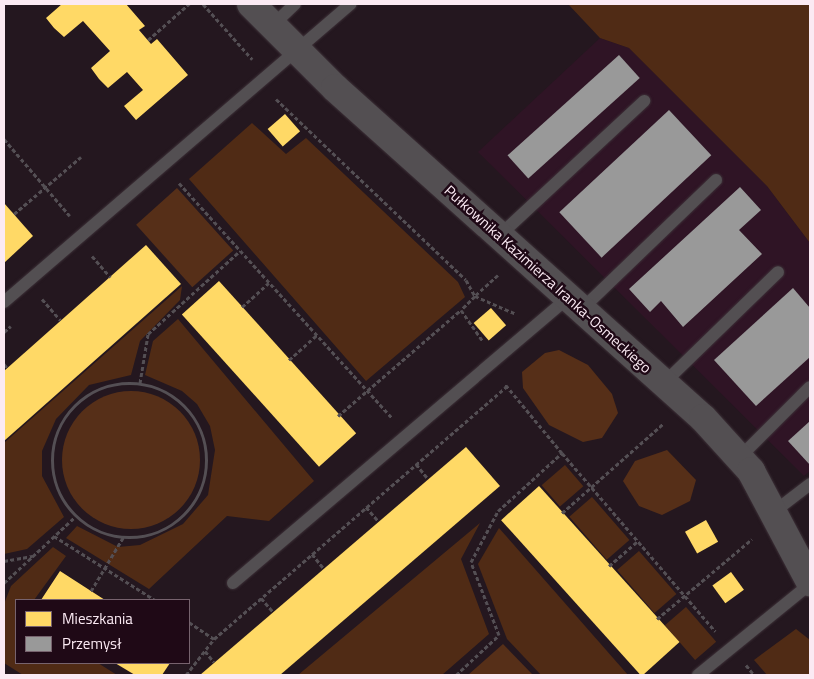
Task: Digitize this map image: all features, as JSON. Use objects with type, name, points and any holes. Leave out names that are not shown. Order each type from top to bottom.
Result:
[{"type":"street","name":"Pułkownika Kazimierza Iranka-Osmeckiego","points":[[251,4],[298,53],[664,383],[739,458],[776,514],[810,583]]},
{"type":"lane","points":[[271,26],[295,4]]},
{"type":"lane","points":[[4,302],[298,53],[352,4]]},
{"type":"lane","points":[[500,236],[644,101]]},
{"type":"lane","points":[[233,582],[538,324],[575,303],[716,180]]},
{"type":"lane","points":[[664,383],[778,272]]},
{"type":"lane","points":[[739,458],[810,387]]},
{"type":"lane","points":[[776,514],[810,484]]},
{"type":"lane","points":[[698,675],[810,583]]},
{"type":"path","points":[[148,40],[189,4]]},
{"type":"path","points":[[203,4],[269,77]]},
{"type":"path","points":[[267,104],[274,97],[466,280],[475,296],[538,324]]},
{"type":"path","points":[[4,139],[85,234]]},
{"type":"path","points":[[14,214],[81,157]]},
{"type":"path","points":[[170,187],[184,174]]},
{"type":"path","points":[[177,181],[408,435]]},
{"type":"path","points":[[84,262],[98,249]]},
{"type":"path","points":[[140,383],[148,334],[240,251]]},
{"type":"path","points":[[91,255],[110,276]]},
{"type":"path","points":[[338,416],[522,255]]},
{"type":"path","points":[[242,307],[269,283]]},
{"type":"path","points":[[36,304],[49,292]]},
{"type":"path","points":[[42,298],[60,320]]},
{"type":"path","points":[[461,310],[497,359],[506,387],[709,624]]},
{"type":"path","points":[[4,332],[16,321]]},
{"type":"path","points":[[289,360],[317,335]]},
{"type":"path","points":[[4,364],[7,368]]},
{"type":"path","points":[[140,383],[170,393],[194,416],[206,446],[206,478],[191,508],[166,529],[124,536],[103,534],[75,516],[57,490],[51,458],[59,426],[79,400],[108,385],[140,383]]},
{"type":"path","points":[[186,675],[214,639],[506,387]]},
{"type":"path","points":[[562,513],[686,404]]},
{"type":"path","points":[[456,675],[499,635],[471,562],[498,511],[562,453]]},
{"type":"path","points":[[416,464],[428,479]]},
{"type":"path","points":[[366,507],[378,521]]},
{"type":"path","points":[[657,619],[776,514]]},
{"type":"path","points":[[4,583],[75,516]]},
{"type":"path","points":[[54,536],[152,599]]},
{"type":"path","points":[[91,591],[124,536]]},
{"type":"path","points":[[610,566],[638,541]]},
{"type":"path","points":[[312,554],[324,569]]},
{"type":"path","points":[[4,561],[34,556]]},
{"type":"path","points":[[261,598],[273,612]]},
{"type":"path","points":[[190,623],[214,639]]},
{"type":"path","points":[[205,651],[214,662]]},
{"type":"shaded area","points":[[568,4],[810,4],[810,243],[767,186],[629,48],[600,38]]},
{"type":"shaded area","points":[[600,38],[629,48],[767,186],[810,243],[810,471],[804,476],[478,152]]},
{"type":"shaded area","points":[[252,123],[286,154],[306,138],[458,282],[465,297],[366,381],[189,179]]},
{"type":"shaded area","points":[[177,188],[233,250],[192,287],[136,225]]},
{"type":"shaded area","points":[[182,286],[180,300],[140,341],[131,375],[89,385],[56,419],[42,451],[42,476],[64,517],[27,549],[4,554],[4,443]]},
{"type":"shaded area","points":[[178,319],[314,481],[269,521],[227,516],[149,589],[66,538],[77,526],[118,547],[140,545],[183,524],[208,495],[215,450],[210,426],[197,404],[182,391],[145,375],[153,341]]},
{"type":"shaded area","points":[[559,350],[588,365],[612,394],[618,413],[602,438],[583,442],[549,425],[523,388],[522,372],[545,353]]},
{"type":"shaded area","points":[[131,391],[157,397],[169,403],[179,412],[188,422],[194,434],[200,460],[194,486],[188,498],[179,508],[169,517],[157,523],[131,529],[105,523],[93,517],[83,508],[74,498],[68,486],[62,460],[68,434],[74,422],[83,412],[93,403],[105,397]]},
{"type":"shaded area","points":[[667,450],[696,480],[690,501],[662,515],[639,506],[623,481],[635,461]]},
{"type":"shaded area","points":[[565,465],[583,486],[560,506],[542,485]]},
{"type":"shaded area","points":[[592,497],[629,540],[607,560],[569,517]]},
{"type":"shaded area","points":[[480,523],[461,559],[489,634],[442,675],[298,675]]},
{"type":"shaded area","points":[[499,528],[628,675],[541,675],[507,639],[478,564]]},
{"type":"shaded area","points":[[53,547],[66,556],[35,599],[15,599],[15,664],[100,664],[117,675],[23,675],[4,663],[4,604],[11,586]]},
{"type":"shaded area","points":[[639,551],[676,594],[655,613],[617,570]]},
{"type":"shaded area","points":[[686,607],[716,642],[695,660],[665,625]]},
{"type":"shaded area","points":[[796,629],[810,640],[810,675],[767,675],[754,660]]},
{"type":"shaded area","points":[[503,644],[533,675],[468,675]]},
{"type":"building: Mieszkania","points":[[62,4],[126,4],[145,26],[139,30],[151,44],[157,39],[188,75],[136,120],[124,106],[143,90],[127,72],[108,88],[99,79],[91,68],[110,51],[83,21],[64,37],[54,28],[46,18]]},
{"type":"building: Mieszkania","points":[[285,114],[300,131],[283,146],[268,129]]},
{"type":"building: Mieszkania","points":[[4,203],[33,236],[4,263]]},
{"type":"building: Mieszkania","points":[[146,245],[181,284],[4,441],[4,371]]},
{"type":"building: Mieszkania","points":[[219,281],[356,433],[319,467],[182,314]]},
{"type":"building: Mieszkania","points":[[491,308],[506,325],[489,340],[474,323]]},
{"type":"building: Mieszkania","points":[[466,447],[500,486],[280,675],[200,675]]},
{"type":"building: Mieszkania","points":[[539,486],[680,642],[643,675],[641,675],[501,520]]},
{"type":"building: Mieszkania","points":[[706,520],[718,542],[697,554],[685,532]]},
{"type":"building: Mieszkania","points":[[60,571],[103,599],[42,599]]},
{"type":"building: Mieszkania","points":[[731,572],[744,590],[725,603],[712,586]]},
{"type":"building: Mieszkania","points":[[117,664],[169,664],[162,675],[135,675]]},
{"type":"building: Przemysł","points":[[619,55],[640,78],[528,178],[508,155]]},
{"type":"building: Przemysł","points":[[669,110],[711,155],[602,258],[559,212]]},
{"type":"building: Przemysł","points":[[740,187],[761,210],[739,230],[762,254],[683,327],[661,301],[650,312],[629,289]]},
{"type":"building: Przemysł","points":[[793,288],[810,308],[810,357],[756,406],[714,360]]},
{"type":"building: Przemysł","points":[[810,421],[810,465],[788,441]]}]
